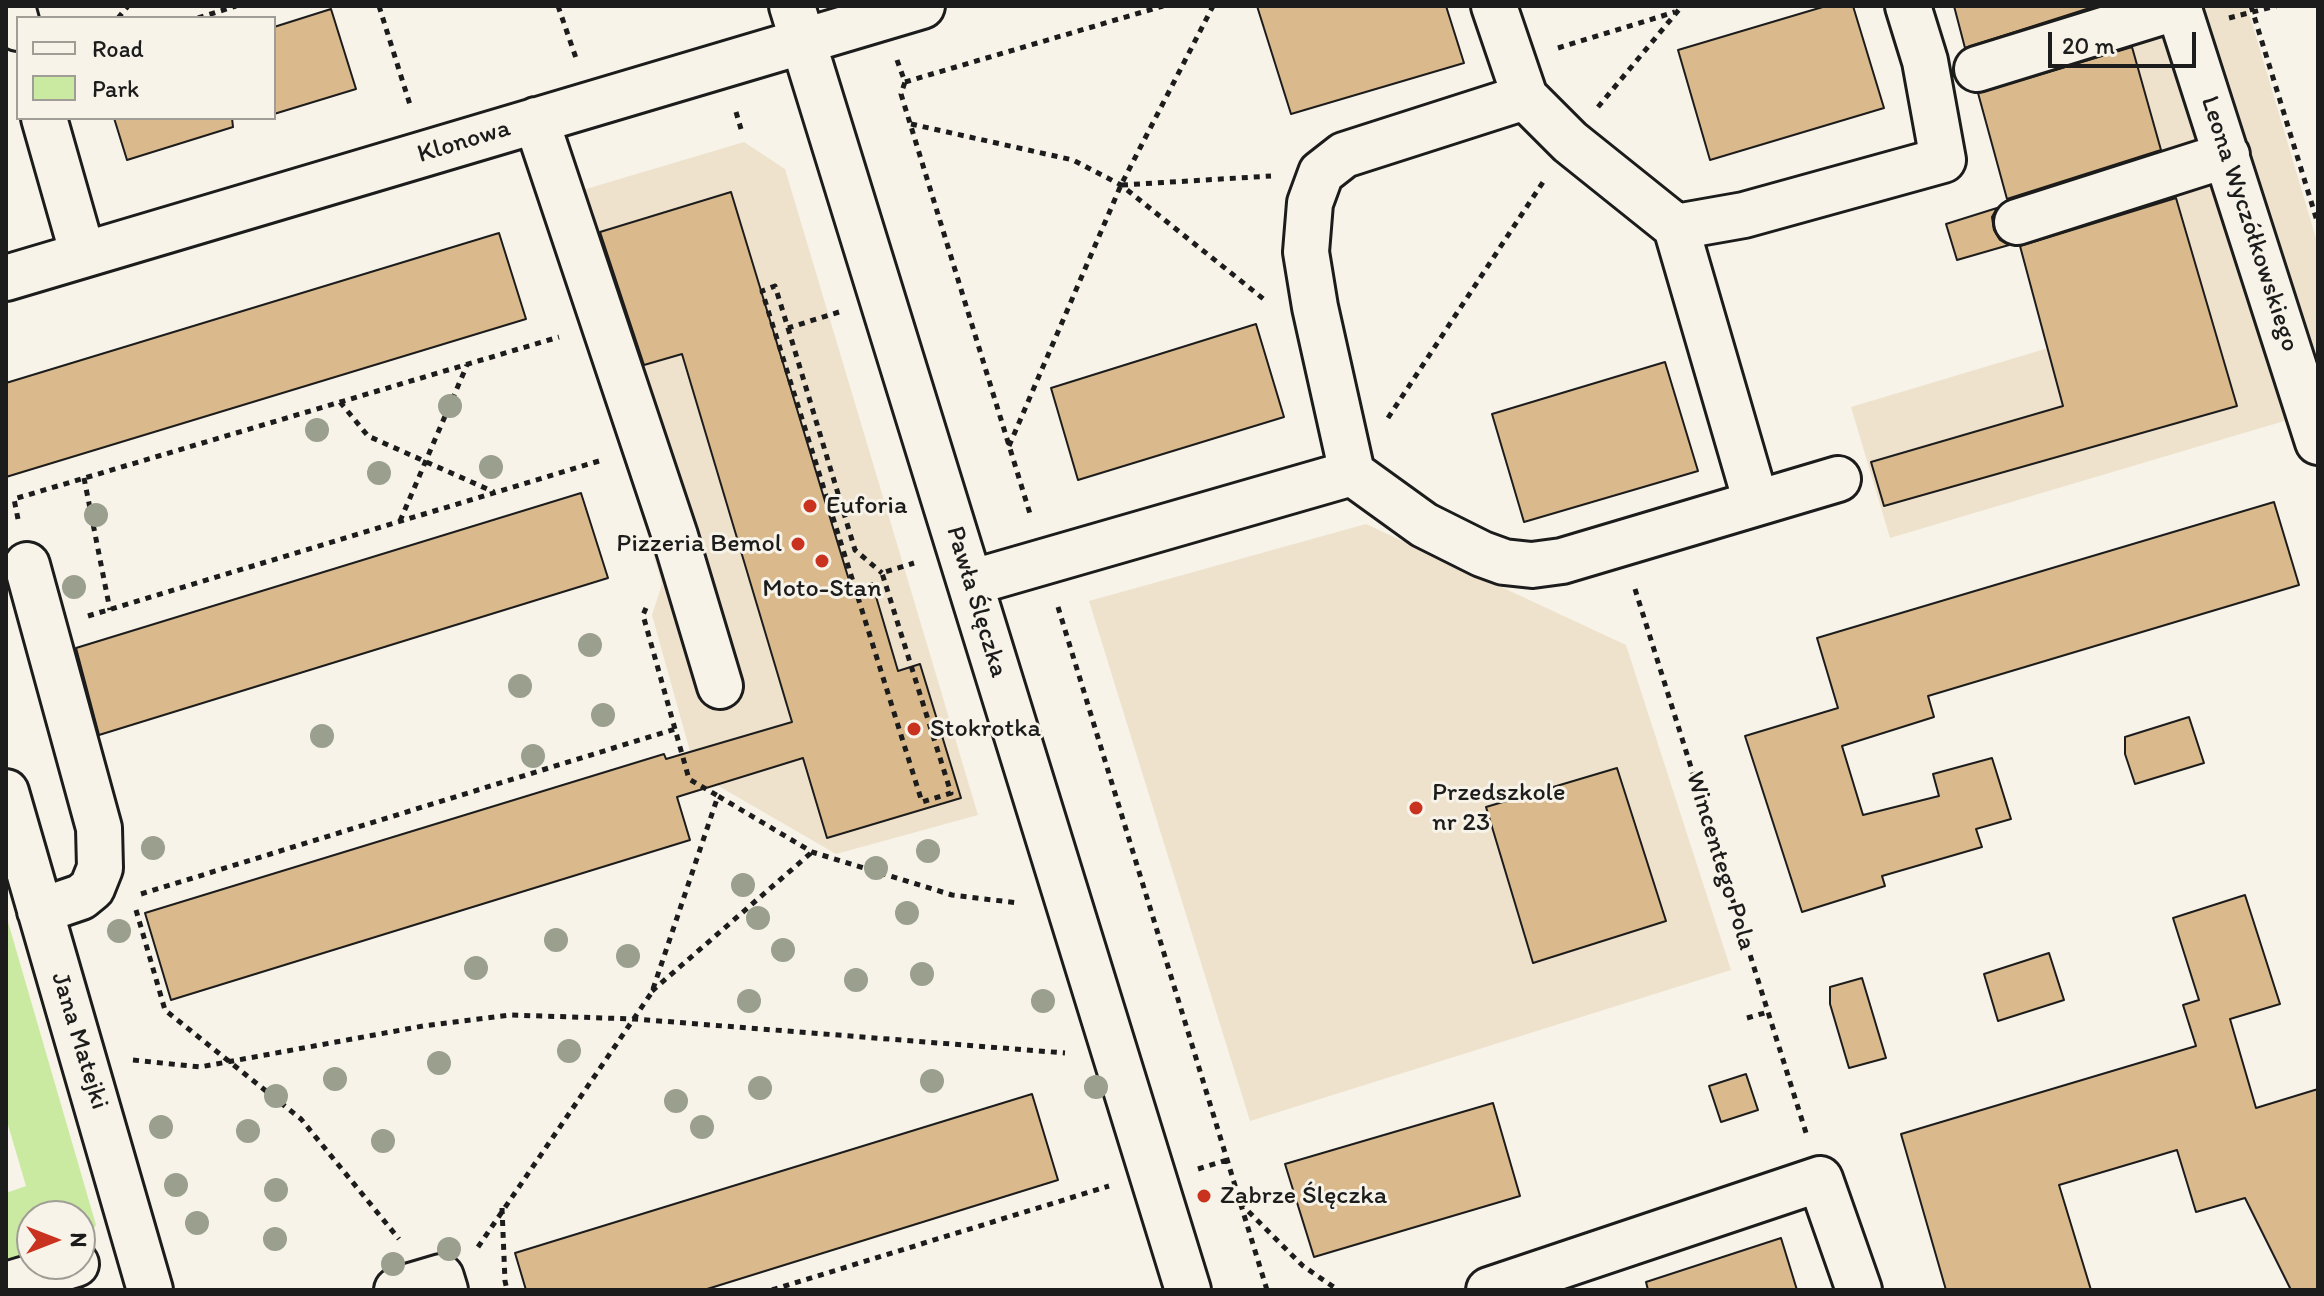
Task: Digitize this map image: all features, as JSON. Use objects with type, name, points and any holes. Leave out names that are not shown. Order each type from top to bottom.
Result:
[{"type":"street","name":"Klonowa","points":[[6,278],[536,120],[798,24],[922,6]]},
{"type":"street","points":[[1494,6],[1518,80],[1570,142],[1676,227],[1756,502]]},
{"type":"street","points":[[1676,227],[1744,215],[1943,160],[1925,61],[1908,6]]},
{"type":"street","points":[[1977,69],[2178,7]]},
{"type":"street","name":"Leona Wyczółkowskiego","points":[[2178,7],[2227,155],[2309,377],[2318,442]]},
{"type":"street","name":"Pawła Ślęczka","points":[[798,24],[1188,1290]]},
{"type":"street","points":[[1518,80],[1344,155],[1321,173],[1310,203],[1306,252],[1352,473],[1424,525],[1482,554],[1504,562],[1532,565],[1562,561],[1838,479]]},
{"type":"street","points":[[45,120],[83,255]]},
{"type":"street","points":[[536,120],[675,536],[720,686]]},
{"type":"street","points":[[2017,222],[2227,155]]},
{"type":"street","points":[[970,583],[1352,473]]},
{"type":"street","points":[[27,565],[99,828],[100,868],[92,888],[81,897],[40,911]]},
{"type":"street","name":"Jana Matejki","points":[[6,792],[16,863],[40,911],[150,1290]]},
{"type":"street","points":[[1489,1290],[1820,1179],[1859,1290]]},
{"type":"street","points":[[96,1258],[137,1246]]},
{"type":"street","points":[[397,1290],[443,1284]]},
{"type":"path","points":[[204,16],[236,6]]},
{"type":"path","points":[[379,6],[413,114]]},
{"type":"path","points":[[558,6],[579,66]]},
{"type":"path","points":[[905,82],[1163,6]]},
{"type":"path","points":[[1009,446],[1121,185],[1213,6]]},
{"type":"path","points":[[2251,6],[2318,224]]},
{"type":"path","points":[[1518,80],[1680,9]]},
{"type":"path","points":[[1352,473],[1570,142],[1680,9]]},
{"type":"path","points":[[1267,1290],[910,123],[1073,160],[1121,185],[1300,329],[1319,326]]},
{"type":"path","points":[[1121,185],[1321,173]]},
{"type":"path","points":[[775,286],[788,328],[855,550],[882,573],[951,793],[922,802],[762,291],[775,286]]},
{"type":"path","points":[[788,328],[840,311]]},
{"type":"path","points":[[6,501],[565,335]]},
{"type":"path","points":[[400,522],[468,364]]},
{"type":"path","points":[[340,402],[368,436],[495,493]]},
{"type":"path","points":[[45,629],[601,460]]},
{"type":"path","points":[[84,478],[110,610]]},
{"type":"path","points":[[14,499],[27,565]]},
{"type":"path","name":"Wincentego Pola","points":[[1620,543],[1820,1179]]},
{"type":"path","points":[[882,573],[918,562]]},
{"type":"path","points":[[675,729],[132,897],[165,1010],[301,1119],[416,1260],[443,1284],[471,1258],[502,1208],[652,992],[718,796],[812,852],[952,895],[1023,904]]},
{"type":"path","points":[[652,992],[812,852]]},
{"type":"path","points":[[1747,1018],[1768,1012]]},
{"type":"path","points":[[130,1060],[200,1067],[423,1026],[510,1015],[635,1019],[1116,1057]]},
{"type":"path","points":[[1195,1170],[1227,1160]]},
{"type":"path","points":[[772,1290],[1110,1186]]},
{"type":"path","points":[[1240,1202],[1303,1266],[1338,1290]]},
{"type":"path","points":[[502,1208],[507,1290]]},
{"type":"shaded area","points":[[1955,6],[2247,6],[2318,245],[2318,411],[1890,538],[1851,407],[2055,346]]},
{"type":"shaded area","points":[[744,142],[785,169],[978,815],[836,854],[696,773],[652,615],[662,584],[549,200]]},
{"type":"shaded area","name":"Przedszkole nr 23","points":[[1366,524],[1626,645],[1731,970],[1250,1121],[1089,601]]},
{"type":"green space","points":[[6,915],[89,1200],[16,1200],[16,1269],[6,1272],[6,1193],[26,1186],[6,1118]]},
{"type":"building","points":[[1257,6],[1446,6],[1464,63],[1291,114]]},
{"type":"building","points":[[1826,6],[1853,6],[1884,108],[1710,160],[1678,50]]},
{"type":"building","points":[[1954,6],[2096,6],[1965,48]]},
{"type":"building","points":[[331,9],[356,89],[276,113],[276,26]]},
{"type":"building","points":[[2132,47],[2161,150],[2007,199],[1978,93]]},
{"type":"building","points":[[115,120],[232,120],[233,127],[127,160]]},
{"type":"building","points":[[731,192],[852,590],[872,583],[898,671],[920,664],[961,798],[827,838],[803,758],[677,797],[690,840],[171,1000],[145,913],[664,754],[666,759],[792,722],[682,354],[644,365],[600,232]]},
{"type":"building","points":[[2176,198],[2237,406],[1884,506],[1871,462],[2063,406],[2020,246]]},
{"type":"building","points":[[1997,208],[1992,217],[1994,230],[2000,240],[2009,245],[1957,260],[1946,224]]},
{"type":"building","points":[[499,233],[526,319],[6,477],[6,383]]},
{"type":"building","points":[[1256,324],[1284,417],[1078,480],[1051,388]]},
{"type":"building","points":[[1665,362],[1698,471],[1524,522],[1492,414]]},
{"type":"building","points":[[581,493],[608,578],[99,735],[76,648]]},
{"type":"building","points":[[2274,502],[2299,585],[1928,696],[1934,717],[1842,746],[1863,815],[1939,796],[1933,774],[1992,758],[2011,819],[1976,829],[1982,847],[1882,876],[1885,886],[1802,912],[1745,736],[1838,708],[1817,638]]},
{"type":"building","points":[[2189,717],[2204,763],[2135,784],[2125,754],[2125,737]]},
{"type":"building","points":[[1617,768],[1666,921],[1533,963],[1486,807]]},
{"type":"building","points":[[2245,895],[2280,1004],[2230,1019],[2256,1108],[2318,1089],[2318,1290],[2291,1290],[2245,1198],[2196,1212],[2177,1150],[2059,1185],[2091,1290],[1946,1290],[1901,1134],[2196,1046],[2183,1005],[2199,1000],[2173,918]]},
{"type":"building","points":[[2049,953],[2064,1000],[1998,1021],[1984,974]]},
{"type":"building","points":[[1862,978],[1886,1058],[1849,1068],[1830,1004],[1830,987]]},
{"type":"building","points":[[1746,1074],[1758,1110],[1721,1122],[1709,1086]]},
{"type":"building","points":[[1032,1094],[1058,1180],[704,1290],[526,1290],[515,1253]]},
{"type":"building","points":[[1493,1103],[1520,1196],[1314,1257],[1285,1164]]},
{"type":"building","points":[[1781,1238],[1797,1290],[1648,1290],[1646,1282]]},
{"type":"place","name":"Euforia","points":[[810,506]]},
{"type":"place","name":"Pizzeria Bemol","points":[[798,544]]},
{"type":"place","name":"Moto-Stan","points":[[822,561]]},
{"type":"place","name":"Stokrotka","points":[[914,729]]},
{"type":"place","name":"Przedszkole nr 23","points":[[1416,808]]},
{"type":"place","name":"Zabrze Ślęczka","points":[[1204,1196]]}]
